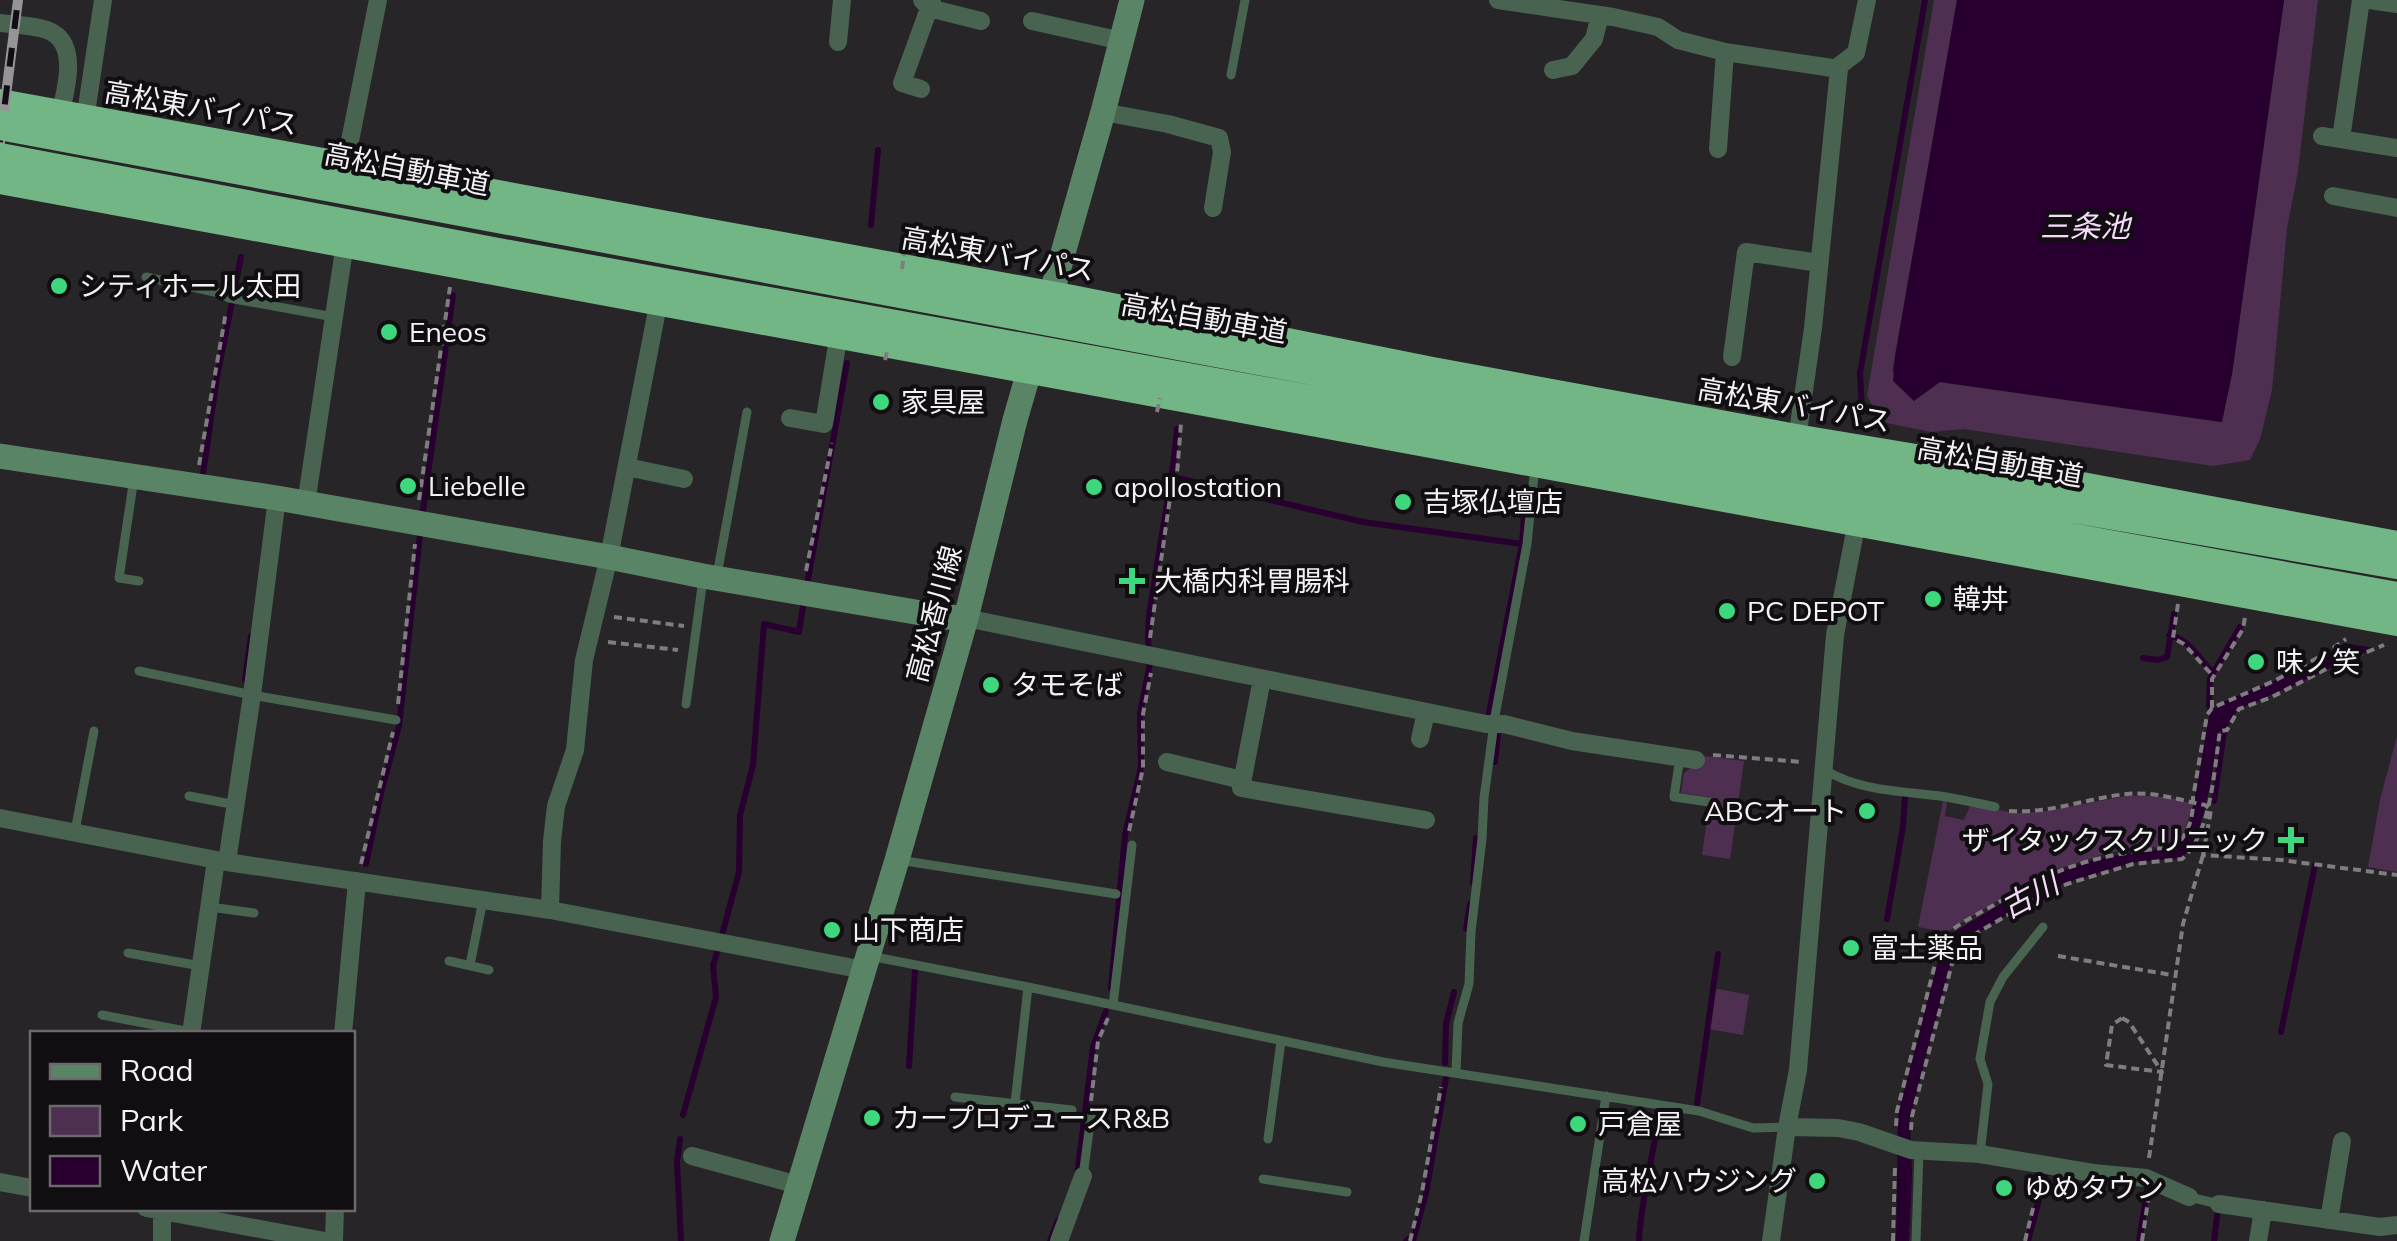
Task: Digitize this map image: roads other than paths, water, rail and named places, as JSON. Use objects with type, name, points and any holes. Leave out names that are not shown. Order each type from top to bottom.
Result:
[{"type":"highway","name":"高松東バイパス","points":[[0,104],[1051,296],[1432,372],[2397,546]]},
{"type":"highway","name":"高松自動車道","points":[[0,125],[1768,455],[2397,561]]},
{"type":"highway","points":[[0,158],[516,256],[2397,599]]},
{"type":"highway","points":[[0,179],[2048,556],[2394,632]]},
{"type":"highway","points":[[2066,484],[2121,510],[2397,561]]},
{"type":"highway","points":[[2048,556],[2114,550],[2397,599]]},
{"type":"main road","name":"高松香川線","points":[[782,1241],[966,618],[1015,420],[1132,0]]},
{"type":"main road","points":[[0,456],[196,484],[710,577],[966,618]]},
{"type":"street","points":[[73,117],[103,0]]},
{"type":"street","points":[[345,166],[378,0]]},
{"type":"street","points":[[838,42],[842,0]]},
{"type":"street","points":[[1498,0],[1609,10],[1658,27],[1678,40],[1724,52],[1839,69],[1820,263],[1797,438]]},
{"type":"street","points":[[1835,69],[1856,53],[1867,0]]},
{"type":"street","points":[[2341,140],[2361,0]]},
{"type":"street","points":[[2370,0],[2397,4]]},
{"type":"street","points":[[922,89],[902,84],[928,3],[981,22]]},
{"type":"street","points":[[1553,70],[1572,66],[1594,39],[1609,10]]},
{"type":"street","points":[[1032,21],[1122,41]]},
{"type":"street","points":[[0,23],[46,30],[62,41],[68,50],[65,93],[73,117]]},
{"type":"street","points":[[1718,149],[1724,52]]},
{"type":"street","points":[[1103,112],[1219,138],[1222,152],[1214,208]]},
{"type":"street","points":[[2322,136],[2397,148]]},
{"type":"street","points":[[2332,196],[2397,208]]},
{"type":"street","points":[[306,504],[345,243]]},
{"type":"street","points":[[1732,357],[1746,252],[1820,263]]},
{"type":"street","points":[[550,910],[556,806],[575,750],[588,640],[609,557],[659,300]]},
{"type":"street","points":[[790,418],[824,424],[839,333]]},
{"type":"street","points":[[1771,1241],[1798,1070],[1834,635],[1872,452]]},
{"type":"street","points":[[627,467],[684,479]]},
{"type":"street","points":[[191,1031],[210,906],[236,805],[277,498]]},
{"type":"street","points":[[966,618],[1426,712],[1504,724],[1572,741],[1688,759]]},
{"type":"street","points":[[1262,679],[1241,788],[1426,820]]},
{"type":"street","points":[[1420,739],[1426,712]]},
{"type":"street","points":[[1168,762],[1242,780]]},
{"type":"street","points":[[0,818],[222,861],[866,963]]},
{"type":"street","points":[[343,1031],[357,881]]},
{"type":"street","points":[[1787,1128],[1838,1128],[1909,1148],[2146,1178],[2189,1197]]},
{"type":"street","points":[[2329,1220],[2342,1140]]},
{"type":"street","points":[[692,1156],[798,1185]]},
{"type":"street","points":[[1059,1241],[1084,1176]]},
{"type":"street","points":[[0,1182],[30,1188]]},
{"type":"street","points":[[2219,1204],[2329,1220],[2397,1225]]},
{"type":"street","points":[[2258,1241],[2263,1210]]},
{"type":"street","points":[[157,1211],[162,1241]]},
{"type":"street","points":[[161,1211],[269,1236],[325,1241]]},
{"type":"street","points":[[334,1241],[335,1211]]},
{"type":"lane","points":[[1230,75],[1245,0]]},
{"type":"lane","points":[[146,277],[334,318]]},
{"type":"lane","points":[[686,704],[696,628],[747,412]]},
{"type":"lane","points":[[1456,1072],[1458,1022],[1468,984],[1484,798],[1527,544],[1536,462]]},
{"type":"lane","points":[[134,476],[119,578],[139,581]]},
{"type":"lane","points":[[139,671],[396,720]]},
{"type":"lane","points":[[74,832],[94,731]]},
{"type":"lane","points":[[1688,759],[1674,797],[1709,802]]},
{"type":"lane","points":[[1825,770],[1854,784],[1995,806]]},
{"type":"lane","points":[[189,796],[236,805]]},
{"type":"lane","points":[[1113,1005],[1132,845]]},
{"type":"lane","points":[[897,860],[1116,894]]},
{"type":"lane","points":[[470,965],[483,900]]},
{"type":"lane","points":[[210,906],[254,913]]},
{"type":"lane","points":[[1980,1154],[1988,1084],[1980,1060],[1990,1002],[2003,976],[2043,927]]},
{"type":"lane","points":[[128,952],[201,966]]},
{"type":"lane","points":[[449,961],[489,970]]},
{"type":"lane","points":[[866,963],[1028,987],[1382,1062],[1699,1111],[1753,1128],[1787,1128]]},
{"type":"lane","points":[[1015,1104],[1028,987]]},
{"type":"lane","points":[[102,1015],[181,1031]]},
{"type":"lane","points":[[1268,1139],[1282,1040]]},
{"type":"lane","points":[[1584,1241],[1606,1096]]},
{"type":"lane","points":[[955,1097],[1072,1110]]},
{"type":"lane","points":[[1084,1176],[1091,1116]]},
{"type":"lane","points":[[1909,1148],[1916,1241]]},
{"type":"lane","points":[[1262,1179],[1346,1192]]},
{"type":"lane","points":[[2189,1197],[2219,1204]]},
{"type":"water","name":"三条池","points":[[1957,0],[2284,0],[2222,422],[1940,382],[1914,401],[1893,381]]},
{"type":"water","name":"古川","points":[[2344,643],[2375,648],[2238,709],[2226,730],[2219,731],[2203,816],[2182,858],[2132,863],[2066,883],[2039,895],[1957,946],[1910,1118],[1909,1241],[1896,1241],[1898,1113],[1941,949],[1948,936],[2058,872],[2131,852],[2173,848],[2185,838],[2190,825],[2209,716],[2218,704],[2322,658]]},
{"type":"waterway","points":[[1862,412],[1860,373],[1925,0]]},
{"type":"waterway","points":[[871,225],[878,150]]},
{"type":"waterway","points":[[202,481],[217,377],[241,257]]},
{"type":"waterway","points":[[422,517],[453,295]]},
{"type":"waterway","points":[[807,585],[847,363]]},
{"type":"waterway","points":[[1149,650],[1149,614],[1177,429]]},
{"type":"waterway","points":[[1173,477],[1363,522],[1522,544]]},
{"type":"waterway","points":[[1488,718],[1522,544],[1526,489]]},
{"type":"waterway","points":[[366,864],[399,726],[420,535]]},
{"type":"waterway","points":[[722,935],[739,872],[740,815],[753,765],[764,624],[799,632],[804,600]]},
{"type":"waterway","points":[[2143,658],[2167,657],[2174,614]]},
{"type":"waterway","points":[[2214,801],[2224,732],[2219,717],[2209,706],[2210,678],[2240,627]]},
{"type":"waterway","points":[[2169,635],[2188,644],[2212,672]]},
{"type":"waterway","points":[[245,680],[251,636]]},
{"type":"waterway","points":[[1111,988],[1125,835],[1141,767],[1140,713],[1150,663]]},
{"type":"waterway","points":[[1495,762],[1498,735]]},
{"type":"waterway","points":[[1887,919],[1905,797]]},
{"type":"waterway","points":[[1473,882],[1476,838]]},
{"type":"waterway","points":[[2281,1032],[2315,865]]},
{"type":"waterway","points":[[1466,929],[1470,904]]},
{"type":"waterway","points":[[683,1115],[716,997],[713,965],[718,949]]},
{"type":"waterway","points":[[1697,1104],[1718,954]]},
{"type":"waterway","points":[[909,1066],[915,971]]},
{"type":"waterway","points":[[1445,1063],[1446,1024],[1454,992]]},
{"type":"waterway","points":[[1077,1176],[1093,1047],[1106,1011]]},
{"type":"waterway","points":[[1413,1241],[1426,1193],[1446,1078]]},
{"type":"waterway","points":[[1639,1241],[1659,1112]]},
{"type":"waterway","points":[[680,1139],[677,1162],[681,1241]]},
{"type":"waterway","points":[[2028,1241],[2047,1169]]},
{"type":"waterway","points":[[2139,1241],[2148,1185]]},
{"type":"waterway","points":[[2214,1241],[2218,1209]]},
{"type":"waterway","points":[[1050,1241],[1058,1220]]},
{"type":"railway","points":[[0,142],[18,0]]},
{"type":"place","name":"シティホール太田","points":[[59,286]]},
{"type":"place","name":"Eneos","points":[[389,332]]},
{"type":"place","name":"家具屋","points":[[881,402]]},
{"type":"place","name":"Liebelle","points":[[408,486]]},
{"type":"place","name":"apollostation","points":[[1094,487]]},
{"type":"place","name":"吉塚仏壇店","points":[[1403,502]]},
{"type":"place","name":"大橋内科胃腸科","points":[[1132,581]]},
{"type":"place","name":"韓丼","points":[[1933,599]]},
{"type":"place","name":"PC DEPOT","points":[[1727,611]]},
{"type":"place","name":"味ノ笑","points":[[2256,662]]},
{"type":"place","name":"タモそば","points":[[991,685]]},
{"type":"place","name":"ABCオート","points":[[1867,811]]},
{"type":"place","name":"ザイタックスクリニック","points":[[2291,840]]},
{"type":"place","name":"山下商店","points":[[832,930]]},
{"type":"place","name":"富士薬品","points":[[1851,948]]},
{"type":"place","name":"カープロデュースR&B","points":[[872,1118]]},
{"type":"place","name":"戸倉屋","points":[[1578,1124]]},
{"type":"place","name":"高松ハウジング","points":[[1817,1181]]},
{"type":"place","name":"ゆめタウン","points":[[2004,1188]]}]
